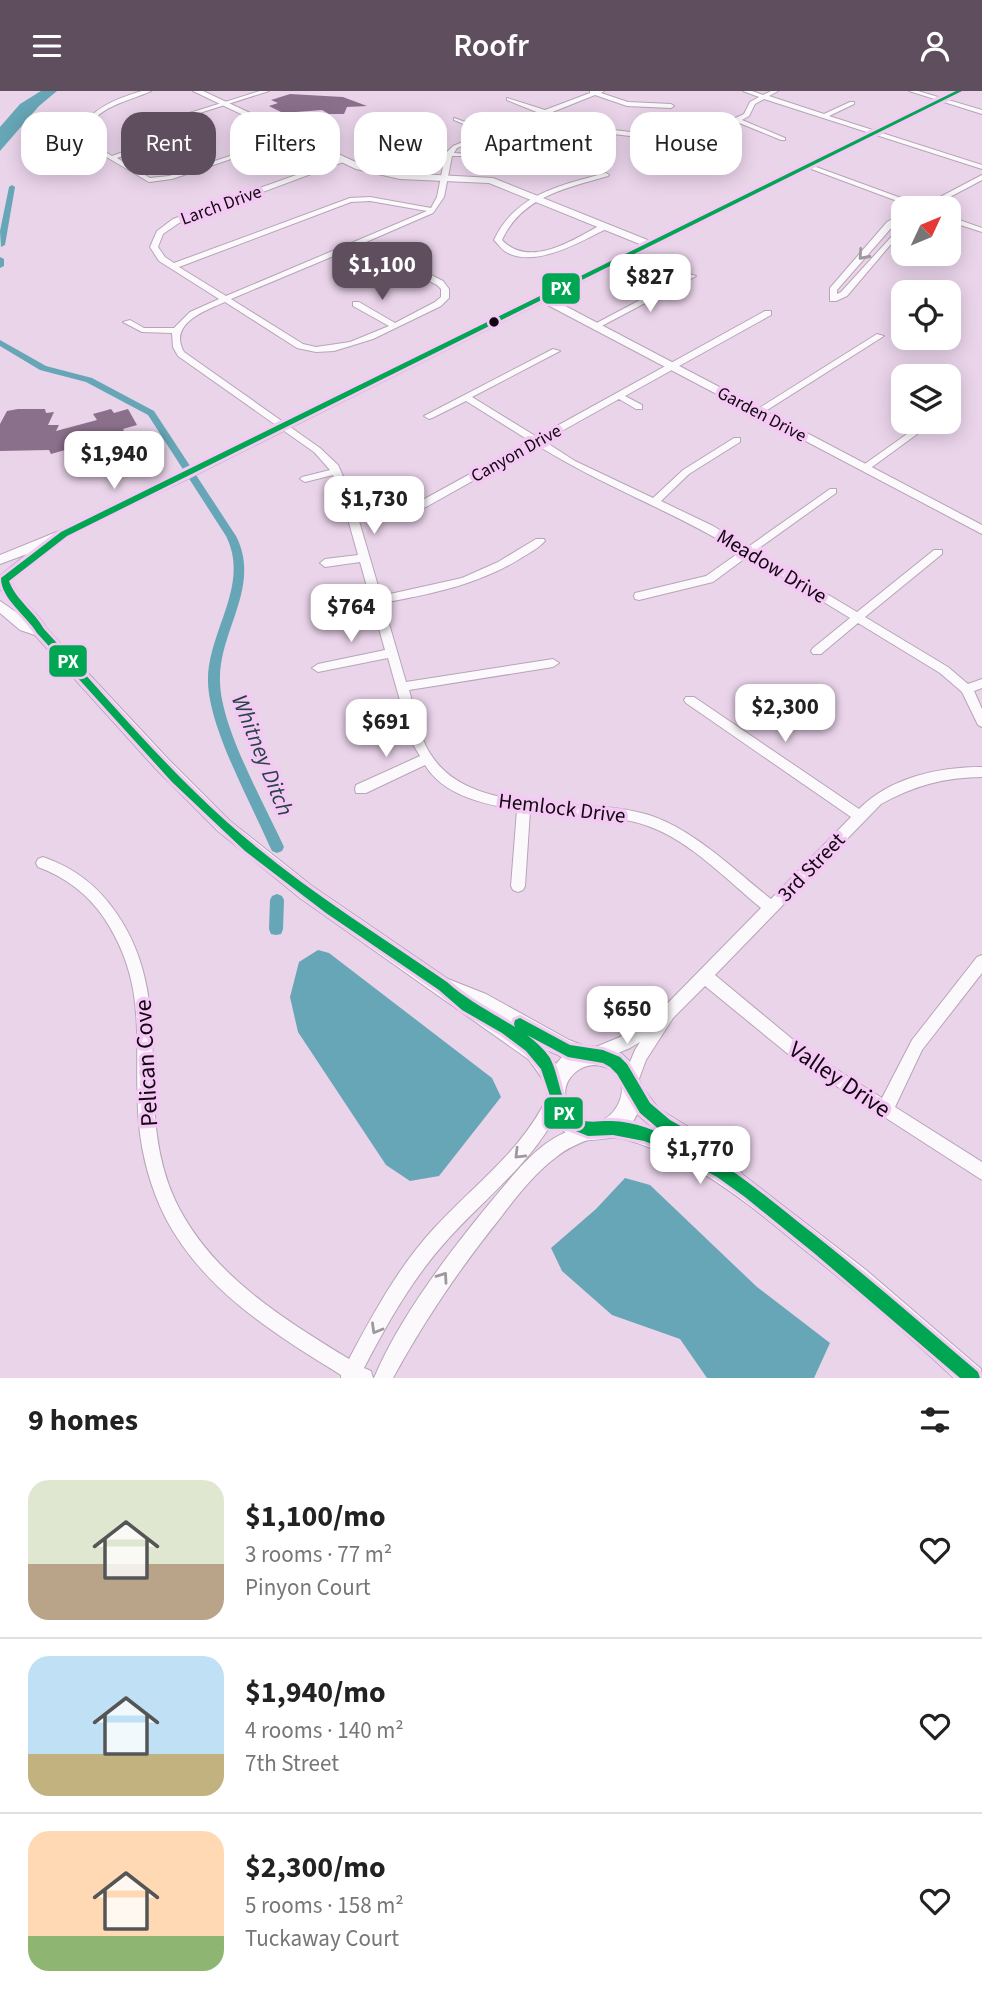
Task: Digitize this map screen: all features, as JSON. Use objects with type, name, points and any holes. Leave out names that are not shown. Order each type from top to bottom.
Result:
[{"type":"street","points":[[100,112],[109,104],[132,93],[148,91]]},
{"type":"street","points":[[197,91],[242,112]]},
{"type":"street","points":[[197,112],[266,91]]},
{"type":"street","points":[[746,91],[982,167]]},
{"type":"street","points":[[742,117],[748,114],[752,103],[775,91]]},
{"type":"street","points":[[912,91],[982,112]]},
{"type":"street","points":[[592,1131],[572,1123],[565,1116],[541,1056],[524,1041],[455,1000],[443,986],[306,892],[225,826],[170,773],[40,631],[36,619],[8,594],[2,573],[64,534],[960,91]]},
{"type":"street","points":[[509,99],[544,112],[594,92],[627,104],[671,106]]},
{"type":"street","points":[[826,115],[852,103]]},
{"type":"street","points":[[456,119],[461,121]]},
{"type":"street","points":[[742,122],[783,139]]},
{"type":"street","points":[[361,789],[425,760],[336,471],[317,450],[181,354],[176,346],[176,331],[192,314],[225,298],[433,210],[439,203],[449,153],[461,143]]},
{"type":"street","points":[[449,153],[461,154]]},
{"type":"street","points":[[107,155],[153,183],[230,158]]},
{"type":"street","points":[[112,158],[121,155]]},
{"type":"street","points":[[340,158],[387,174],[490,180],[650,244]]},
{"type":"street","name":"Larch Drive","points":[[225,298],[158,255],[156,239],[169,225],[344,160]]},
{"type":"street","points":[[808,166],[891,196]]},
{"type":"street","points":[[605,226],[550,253],[527,255],[506,249],[498,240],[500,234],[534,197],[550,189],[606,175]]},
{"type":"street","points":[[946,196],[982,177]]},
{"type":"street","points":[[174,266],[349,200],[370,199],[433,210]]},
{"type":"street","points":[[961,223],[982,230]]},
{"type":"street","points":[[891,224],[833,290],[833,299],[844,294],[891,240]]},
{"type":"street","points":[[225,298],[310,349],[340,349],[445,298],[445,289],[440,283],[361,242]]},
{"type":"street","points":[[595,326],[692,277]]},
{"type":"street","name":"Garden Drive","points":[[541,298],[980,527]]},
{"type":"street","points":[[356,304],[393,325]]},
{"type":"street","name":"Canyon Drive","points":[[352,519],[422,505],[768,313]]},
{"type":"street","points":[[127,322],[139,329],[176,331]]},
{"type":"street","points":[[758,412],[880,336]]},
{"type":"street","points":[[429,417],[556,351]]},
{"type":"street","points":[[619,396],[639,407]]},
{"type":"street","name":"Meadow Drive","points":[[466,397],[572,463],[709,528],[750,551],[944,670],[967,689],[982,722]]},
{"type":"street","points":[[864,468],[911,434]]},
{"type":"street","points":[[654,502],[686,472],[737,440]]},
{"type":"street","points":[[305,479],[336,471]]},
{"type":"street","points":[[639,596],[709,579],[833,492]]},
{"type":"street","points":[[376,601],[466,581],[503,564],[540,541]]},
{"type":"street","points":[[817,651],[938,552]]},
{"type":"street","points":[[325,563],[364,558]]},
{"type":"street","points":[[0,606],[24,626],[40,631]]},
{"type":"street","points":[[318,668],[391,653]]},
{"type":"street","points":[[401,687],[553,663]]},
{"type":"street","points":[[967,689],[982,683]]},
{"type":"street","points":[[690,700],[860,816]]},
{"type":"street","name":"Hemlock Drive","points":[[425,760],[433,769],[463,790],[491,800],[524,806],[615,814],[652,822],[677,835],[772,908]]},
{"type":"street","name":"3rd Street","points":[[631,1086],[640,1055],[668,1013],[876,800],[896,788],[923,778],[948,773],[982,772]]},
{"type":"street","points":[[518,886],[524,806]]},
{"type":"street","name":"Pelican Cove","points":[[43,863],[66,871],[87,887],[113,918],[129,944],[139,975],[145,1008],[146,1113],[150,1140],[163,1191],[189,1242],[217,1276],[249,1305],[356,1376]]},
{"type":"street","points":[[885,1110],[917,1045],[982,962]]},
{"type":"street","name":"Valley Drive","points":[[704,976],[798,1053],[982,1173]]},
{"type":"street","points":[[443,986],[462,991],[552,1044],[616,1063],[652,1116],[714,1154],[734,1180]]},
{"type":"street","name":"3rd Street","points":[[589,1055],[625,1043],[668,1013]]},
{"type":"street","points":[[356,1376],[408,1276],[441,1233],[529,1143],[551,1113],[564,1067],[589,1055]]},
{"type":"street","points":[[613,1128],[629,1111],[631,1086]]},
{"type":"street","points":[[383,1378],[430,1296],[457,1258],[520,1181],[559,1144],[592,1131],[613,1128],[666,1141],[734,1180],[862,1282],[972,1378]]},
{"type":"water","points":[[41,91],[57,91],[34,112],[21,112],[21,127],[0,151],[0,127],[20,104]]},
{"type":"water","points":[[318,950],[329,953],[492,1078],[501,1097],[439,1176],[410,1181],[386,1165],[298,1032],[290,997],[299,962]]},
{"type":"water","points":[[625,1178],[650,1185],[757,1287],[830,1343],[814,1378],[707,1378],[680,1339],[612,1315],[562,1271],[551,1248],[596,1209]]},
{"type":"building","points":[[290,94],[343,97],[367,106],[347,107],[344,114],[322,110],[281,112],[269,106],[278,103],[271,100]]},
{"type":"building","points":[[45,409],[46,413],[54,412],[48,425],[59,425],[56,431],[97,420],[93,414],[111,409],[114,413],[128,409],[137,425],[123,429],[125,433],[51,454],[49,450],[0,451],[0,424],[7,411]]},
{"type":"waterway","name":"Whitney Ditch","points":[[1,245],[12,187]]},
{"type":"waterway","name":"Whitney Ditch","points":[[0,259],[0,266]]},
{"type":"waterway","name":"Whitney Ditch","points":[[0,342],[43,368],[89,380],[151,413],[231,536],[238,553],[240,571],[234,602],[218,650],[214,682],[216,698],[230,741],[277,847]]},
{"type":"waterway","name":"Whitney Ditch","points":[[276,929],[277,900]]},
{"type":"transit line","name":"PX","points":[[960,91],[64,534],[4,580],[11,594],[40,631],[152,754],[223,825],[275,869],[443,986],[466,1006],[531,1046],[546,1065],[561,1109],[573,1123],[588,1129],[613,1128],[644,1134],[677,1147],[735,1180],[842,1266],[972,1378]]},
{"type":"transit line","name":"PX","points":[[520,1024],[568,1051],[603,1057],[615,1062],[645,1108],[665,1125],[688,1138]]}]
